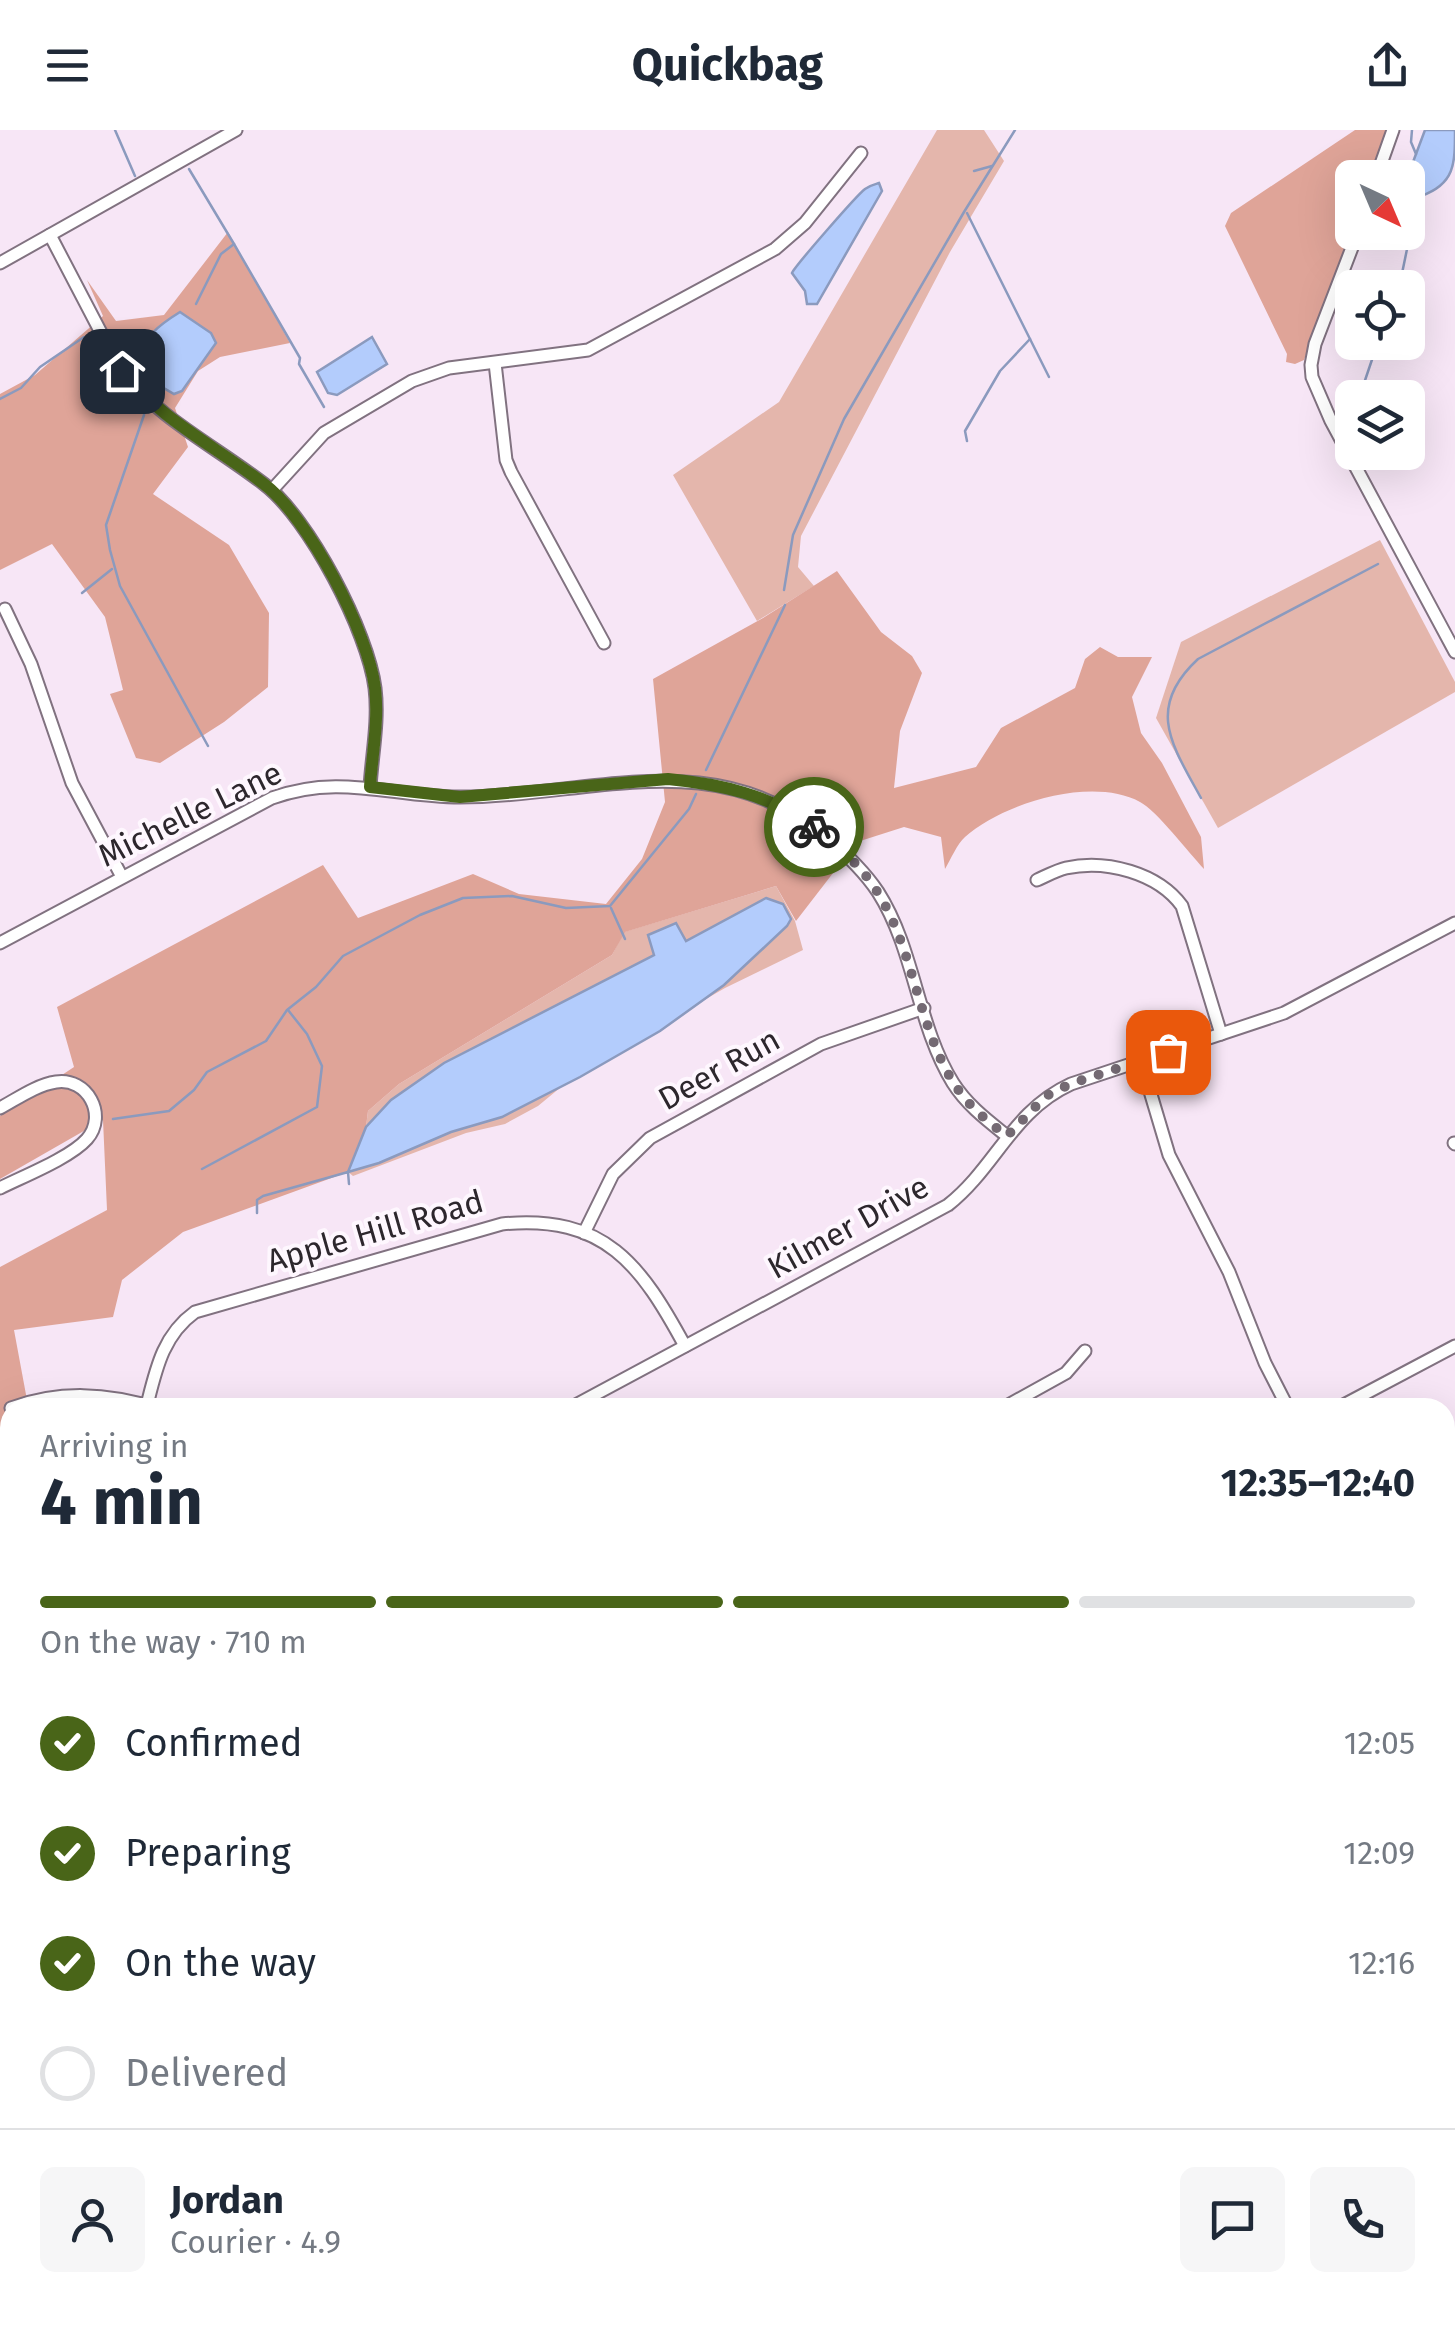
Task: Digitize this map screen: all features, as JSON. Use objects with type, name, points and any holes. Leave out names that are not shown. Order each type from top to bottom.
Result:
[{"type":"street","points":[[0,262],[236,130]]},
{"type":"street","points":[[1382,160],[1393,130]]},
{"type":"street","points":[[272,490],[324,433],[431,373],[588,350],[775,249],[805,223],[861,153]]},
{"type":"street","points":[[50,236],[114,358],[136,390],[165,416],[272,490],[306,530],[368,652],[377,706],[370,787]]},
{"type":"street","points":[[1351,250],[1315,344],[1310,365],[1314,386],[1455,652]]},
{"type":"street","points":[[495,363],[510,472],[604,643]]},
{"type":"street","points":[[5,608],[31,664],[72,783],[122,877]]},
{"type":"street","name":"Michelle Lane","points":[[0,944],[272,798],[308,786],[370,787],[460,797],[668,779],[699,782],[768,800],[821,832],[860,869],[878,892],[896,927],[942,1062],[975,1110],[1007,1136]]},
{"type":"street","points":[[1037,880],[1066,868],[1108,868],[1143,875],[1174,895],[1182,906],[1221,1034]]},
{"type":"street","name":"Kilmer Drive","points":[[588,1398],[948,1205],[1046,1096],[1070,1084],[1284,1013],[1455,923]]},
{"type":"street","name":"Deer Run","points":[[584,1233],[614,1174],[650,1138],[822,1044],[924,1008]]},
{"type":"street","points":[[1141,1060],[1169,1155],[1229,1272],[1264,1363],[1283,1398]]},
{"type":"street","points":[[0,1108],[45,1085],[64,1081],[87,1094],[96,1116],[95,1127],[84,1142],[0,1188]]},
{"type":"street","name":"Apple Hill Road","points":[[154,1398],[167,1340],[186,1318],[206,1308],[502,1224],[533,1222],[584,1233],[620,1254],[659,1299],[684,1346]]},
{"type":"street","points":[[1357,1398],[1455,1346]]},
{"type":"street","points":[[1021,1398],[1077,1364],[1084,1351]]},
{"type":"street","points":[[46,1398],[84,1394],[107,1398]]},
{"type":"shaded area","points":[[937,130],[984,130],[1004,161],[950,252],[801,536],[798,567],[814,586],[757,621],[673,475],[779,402]]},
{"type":"shaded area","points":[[1355,130],[1386,130],[1376,160],[1335,160],[1335,250],[1344,250],[1304,360],[1286,362],[1287,354],[1225,226],[1231,213]]},
{"type":"shaded area","points":[[228,232],[290,343],[220,357],[198,371],[175,408],[188,447],[153,494],[229,545],[269,613],[268,687],[224,722],[160,763],[136,758],[110,694],[123,690],[105,617],[52,544],[0,570],[0,394],[35,375],[103,316],[87,280],[116,321],[164,315]]},
{"type":"shaded area","points":[[1380,540],[1455,682],[1455,692],[1218,828],[1156,718],[1181,642]]},
{"type":"shaded area","points":[[837,571],[881,632],[912,656],[922,673],[900,731],[894,788],[976,767],[1001,728],[1075,688],[1085,659],[1100,647],[1118,657],[1152,657],[1132,697],[1141,733],[1162,763],[1201,837],[1204,869],[1140,802],[1098,792],[1074,793],[1024,804],[981,825],[965,837],[945,869],[941,837],[904,827],[857,842],[796,921],[776,886],[625,932],[612,955],[399,1084],[368,1111],[366,1127],[348,1172],[183,1232],[122,1280],[113,1317],[14,1330],[27,1398],[0,1398],[0,1267],[107,1210],[103,1120],[0,1179],[0,1116],[74,1067],[57,1007],[323,865],[358,918],[473,874],[519,894],[606,904],[642,859],[665,802],[653,679],[763,618]]},
{"type":"shaded area","points":[[776,886],[795,921],[803,950],[725,988],[578,1073],[538,1106],[505,1124],[466,1133],[353,1176],[348,1172],[366,1127],[368,1111],[399,1084],[612,955],[624,932]]},
{"type":"shaded area","points":[[91,1393],[91,1398],[45,1398]]},
{"type":"water","points":[[1425,130],[1455,130],[1451,171],[1441,185],[1425,194],[1425,160],[1414,160]]},
{"type":"water","points":[[879,183],[882,191],[817,304],[807,304],[805,291],[792,273],[859,194]]},
{"type":"water","points":[[180,312],[211,333],[216,343],[182,391],[174,394],[157,384],[140,363],[144,346],[153,333]]},
{"type":"water","points":[[372,337],[387,364],[337,395],[328,393],[317,372]]},
{"type":"water","points":[[766,898],[783,904],[791,919],[787,926],[724,985],[660,1031],[502,1117],[451,1132],[348,1172],[366,1127],[391,1100],[444,1063],[654,955],[648,935],[676,923],[686,941]]},
{"type":"waterway","points":[[115,130],[135,176]]},
{"type":"waterway","points":[[784,590],[793,535],[844,419],[1015,130]]},
{"type":"waterway","points":[[1412,130],[1416,154]]},
{"type":"waterway","points":[[974,171],[992,166]]},
{"type":"waterway","points":[[189,169],[234,244],[221,254],[196,304]]},
{"type":"waterway","points":[[967,213],[1049,377]]},
{"type":"waterway","points":[[234,244],[324,407]]},
{"type":"waterway","points":[[1403,270],[1407,250]]},
{"type":"waterway","points":[[0,399],[21,388],[40,367],[84,337]]},
{"type":"waterway","points":[[967,441],[965,431],[1000,371],[1030,339]]},
{"type":"waterway","points":[[124,344],[142,350]]},
{"type":"waterway","points":[[1365,380],[1372,360]]},
{"type":"waterway","points":[[144,415],[106,525],[110,550],[120,586],[208,746]]},
{"type":"waterway","points":[[1201,798],[1173,744],[1169,727],[1172,694],[1182,677],[1198,659],[1378,564]]},
{"type":"waterway","points":[[82,593],[112,569]]},
{"type":"waterway","points":[[706,770],[785,605]]},
{"type":"waterway","points":[[113,1119],[169,1111],[194,1090],[207,1072],[266,1041],[287,1010],[316,987],[343,956],[420,915],[463,898],[512,896],[566,908],[610,906],[689,809],[696,794]]},
{"type":"waterway","points":[[611,908],[625,939]]},
{"type":"waterway","points":[[202,1169],[317,1107],[322,1066],[307,1034],[288,1010]]},
{"type":"waterway","points":[[348,1172],[349,1184]]},
{"type":"waterway","points":[[257,1213],[257,1200],[263,1196],[348,1172]]},
{"type":"way so far","points":[[814,827],[860,869],[878,892],[903,944],[947,1072],[975,1110],[1007,1136],[1046,1096],[1070,1084],[1168,1052]]},
{"type":"route","points":[[122,371],[136,390],[165,416],[272,490],[306,530],[361,633],[372,671],[377,706],[370,787],[460,797],[668,779],[750,794],[814,827]]}]
